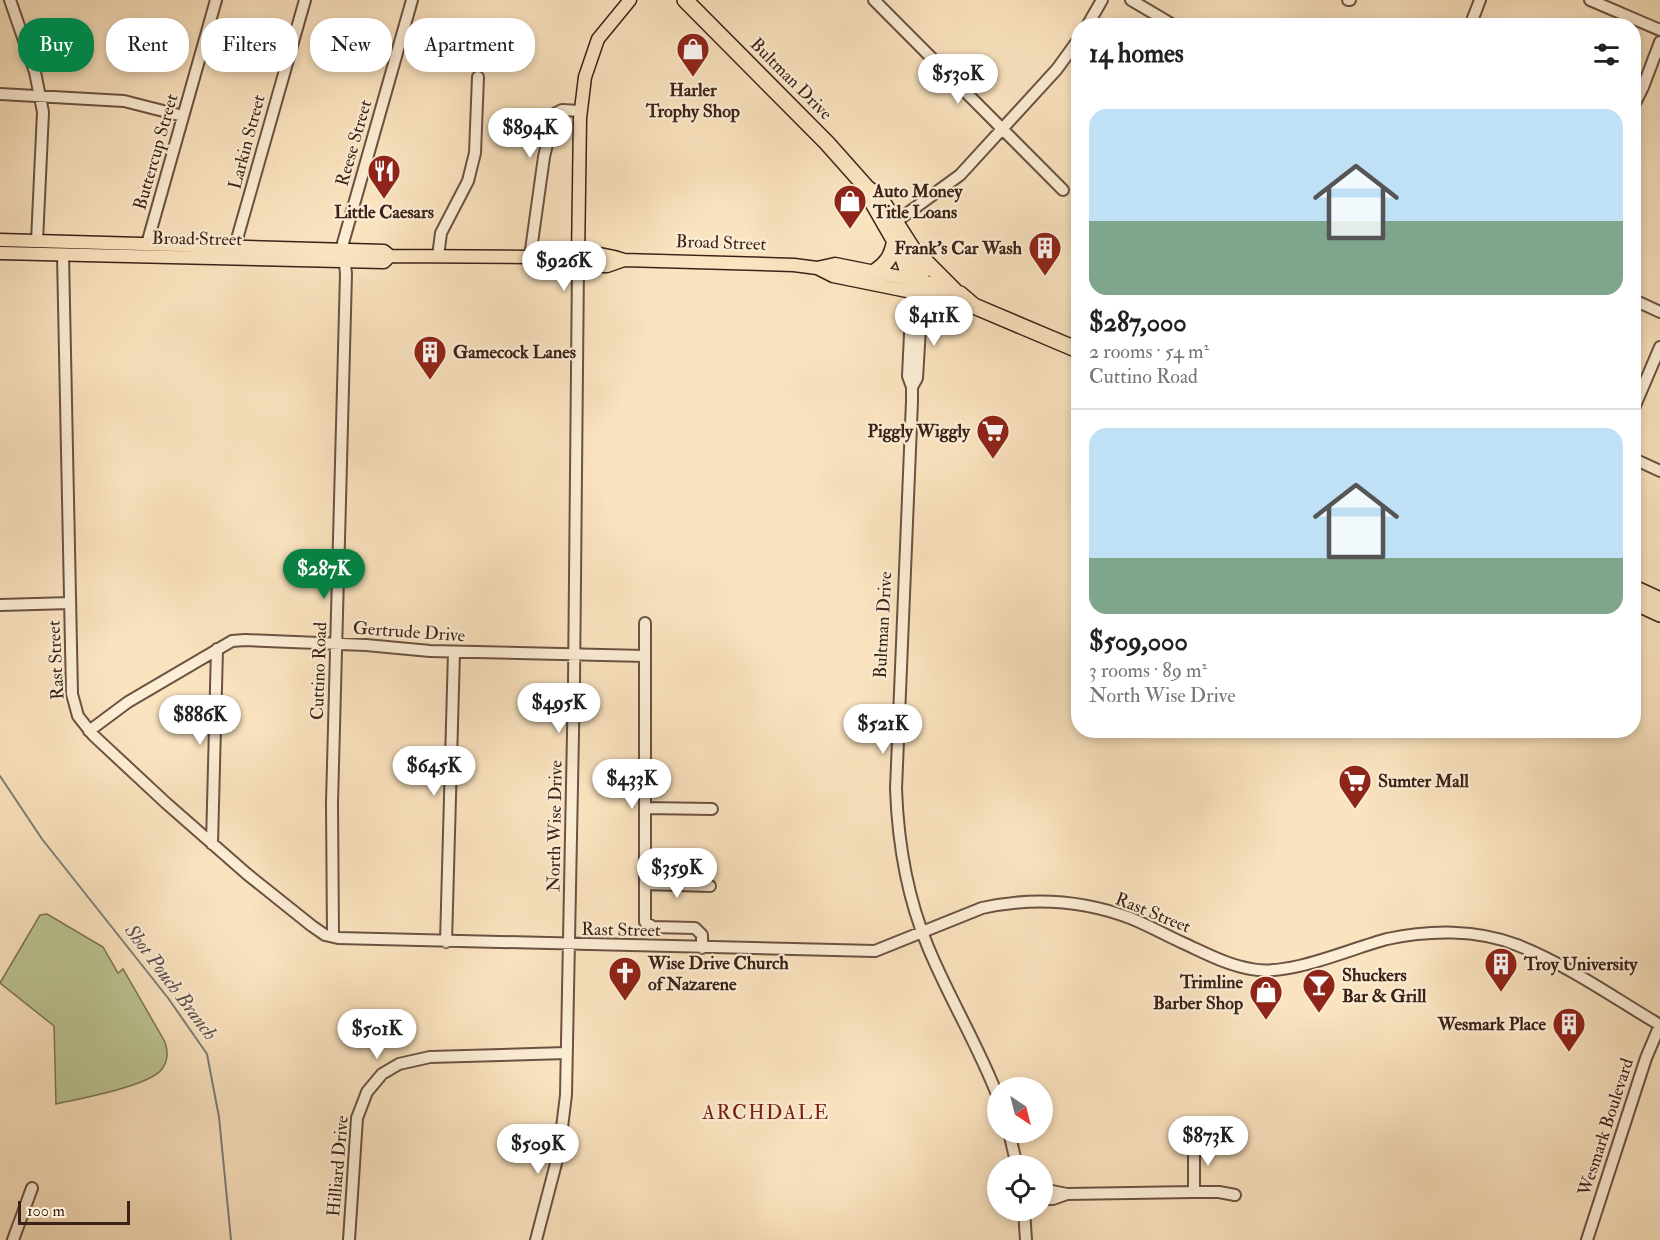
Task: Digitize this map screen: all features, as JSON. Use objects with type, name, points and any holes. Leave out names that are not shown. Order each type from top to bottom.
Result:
[{"type":"highway","name":"Bultman Drive","points":[[685,0],[827,142],[867,188],[872,204],[893,230],[912,248],[917,287]]},
{"type":"highway","name":"Bultman Drive","points":[[893,230],[917,287]]},
{"type":"highway","points":[[876,271],[891,256],[893,230]]},
{"type":"highway","points":[[912,248],[956,292]]},
{"type":"highway","name":"Broad Street","points":[[917,287],[956,292],[974,306],[1071,347]]},
{"type":"highway","name":"Broad Street","points":[[917,287],[955,306],[974,306]]},
{"type":"highway","points":[[1641,591],[1660,600]]},
{"type":"highway","points":[[1641,605],[1660,614]]},
{"type":"main road","points":[[578,259],[581,111],[585,76],[603,31],[630,0]]},
{"type":"main road","name":"Broad Street","points":[[0,240],[147,244],[236,253]]},
{"type":"main road","name":"Broad Street","points":[[0,253],[63,255],[236,253],[344,256],[384,262],[390,256],[530,257],[548,265],[608,254],[624,260],[778,264],[817,268],[835,264],[876,271],[917,287]]},
{"type":"main road","name":"Broad Street","points":[[817,268],[833,276],[917,287]]},
{"type":"street","points":[[10,0],[44,112],[38,241]]},
{"type":"street","name":"Buttercup Street","points":[[147,244],[216,0]]},
{"type":"street","name":"Larkin Street","points":[[236,253],[304,0]]},
{"type":"street","name":"Reese Street","points":[[344,256],[343,241],[412,0]]},
{"type":"street","points":[[874,0],[1063,190]]},
{"type":"street","points":[[1092,18],[1102,0]]},
{"type":"street","points":[[1131,0],[1161,18]]},
{"type":"street","points":[[1473,18],[1480,0]]},
{"type":"street","points":[[1590,0],[1632,18]]},
{"type":"street","points":[[1641,22],[1660,30]]},
{"type":"street","points":[[1641,91],[1660,42]]},
{"type":"street","points":[[893,230],[955,179],[1071,52]]},
{"type":"street","points":[[438,256],[441,233],[468,181],[475,153],[478,76]]},
{"type":"street","points":[[0,94],[124,101],[183,116]]},
{"type":"street","points":[[530,257],[544,157],[554,114],[562,110],[581,111]]},
{"type":"street","name":"Rast Street","points":[[63,255],[72,694],[78,716],[89,731],[212,844],[312,926],[325,934],[347,939],[875,951],[960,916],[989,907],[1031,902],[1064,902],[1131,919],[1252,970],[1268,970],[1302,964],[1387,940],[1424,934],[1471,934],[1516,945],[1550,960],[1660,1025]]},
{"type":"street","name":"Cuttino Road","points":[[333,936],[332,803],[346,274],[344,256]]},
{"type":"street","name":"North Wise Drive","points":[[536,1240],[559,1152],[566,1095],[575,655],[578,259]]},
{"type":"street","name":"Bultman Drive","points":[[917,287],[917,378],[912,387],[896,789],[901,849],[922,933],[989,1077]]},
{"type":"street","points":[[1641,303],[1660,312]]},
{"type":"street","points":[[1641,392],[1660,347]]},
{"type":"street","points":[[1641,462],[1660,471]]},
{"type":"street","points":[[0,605],[70,603]]},
{"type":"street","points":[[645,623],[645,918],[648,926],[695,928],[702,935],[702,948]]},
{"type":"street","name":"Gertrude Drive","points":[[89,731],[128,702],[232,641],[337,644],[454,652],[645,656]]},
{"type":"street","points":[[212,844],[218,649]]},
{"type":"street","points":[[446,942],[454,652]]},
{"type":"street","points":[[646,808],[712,809]]},
{"type":"street","points":[[645,884],[710,886]]},
{"type":"street","name":"Wesmark Boulevard","points":[[1587,1240],[1646,1058],[1660,1025]]},
{"type":"street","name":"Hilliard Drive","points":[[349,1240],[357,1118],[367,1092],[382,1074],[399,1064],[430,1057],[566,1053]]},
{"type":"street","points":[[1194,1143],[1194,1192]]},
{"type":"street","points":[[13,1240],[32,1188]]},
{"type":"street","points":[[1053,1191],[1066,1194],[1219,1192],[1235,1195]]},
{"type":"street","points":[[1053,1199],[1066,1194]]},
{"type":"street","points":[[1025,1221],[1026,1240]]},
{"type":"green space","points":[[47,914],[103,947],[118,973],[123,969],[165,1042],[167,1052],[165,1063],[155,1075],[113,1091],[56,1104],[54,1026],[0,983],[40,915]]},
{"type":"waterway","name":"Shot Pouch Branch","points":[[0,776],[42,839],[168,998],[207,1054],[219,1117],[231,1240]]},
{"type":"place","name":"Harler Trophy Shop","points":[[693,78]]},
{"type":"place","name":"Little Caesars","points":[[384,200]]},
{"type":"place","name":"Auto Money Title Loans","points":[[850,230]]},
{"type":"place","name":"Frank's Car Wash","points":[[1045,277]]},
{"type":"place","name":"Gamecock Lanes","points":[[430,381]]},
{"type":"place","name":"Piggly Wiggly","points":[[993,460]]},
{"type":"place","name":"Sumter Mall","points":[[1355,810]]},
{"type":"place","name":"Troy University","points":[[1501,993]]},
{"type":"place","name":"Wise Drive Church of Nazarene","points":[[625,1002]]},
{"type":"place","name":"Shuckers Bar & Grill","points":[[1319,1014]]},
{"type":"place","name":"Trimline Barber Shop","points":[[1266,1021]]},
{"type":"place","name":"Wesmark Place","points":[[1569,1053]]},
{"type":"district","name":"ARCHDALE","points":[[766,1112]]}]
